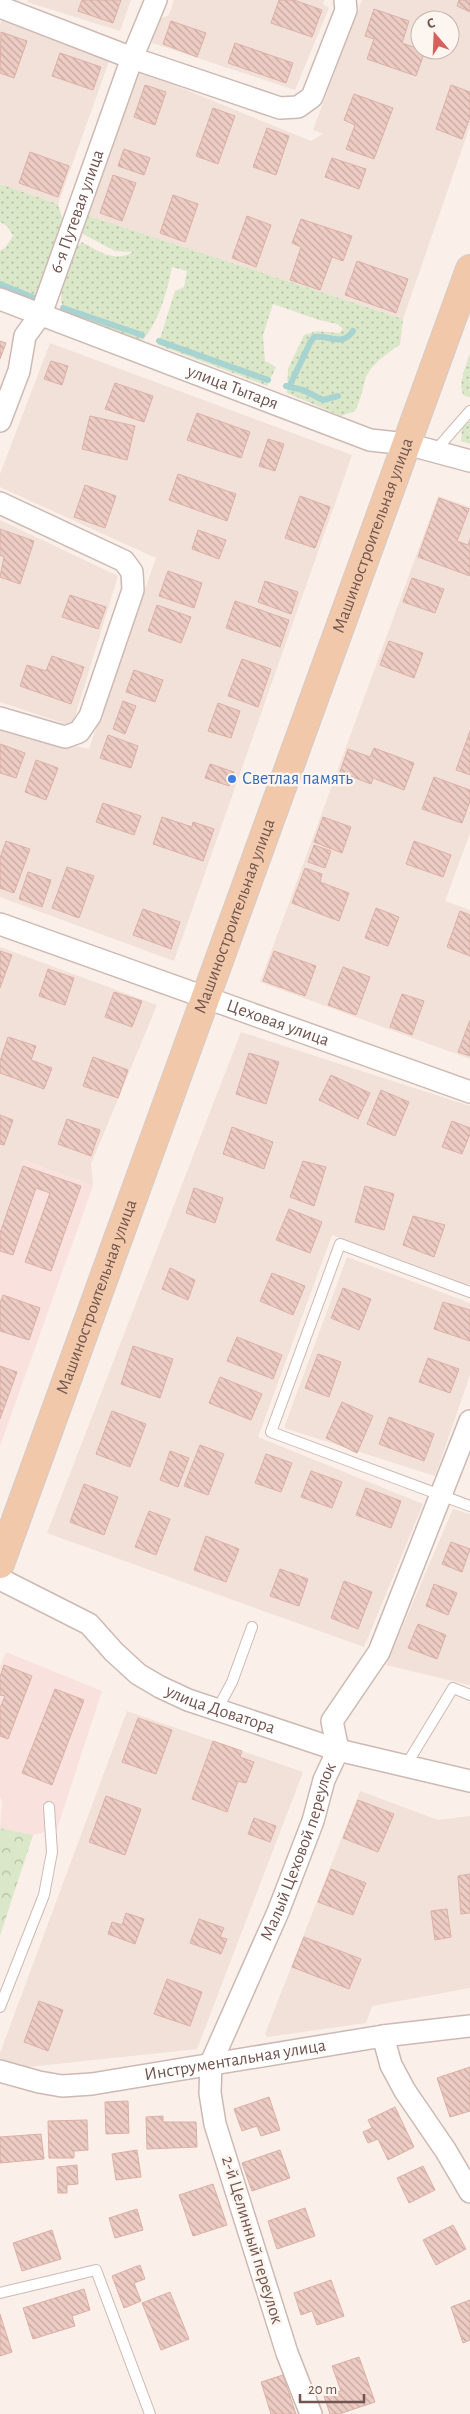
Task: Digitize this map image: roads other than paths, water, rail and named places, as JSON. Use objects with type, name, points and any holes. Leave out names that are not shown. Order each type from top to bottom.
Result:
[{"type":"main road","name":"Машиностроительная улица","points":[[0,1564],[470,269]]},
{"type":"street","name":"6-я Путевая улица","points":[[0,421],[19,371],[25,336],[41,314],[132,58],[156,0]]},
{"type":"street","points":[[0,7],[132,58],[280,108],[298,107],[312,97],[346,10],[345,0]]},
{"type":"street","name":"улица Тытаря","points":[[0,299],[370,440],[407,444],[435,450],[470,461]]},
{"type":"street","points":[[0,503],[124,560],[132,572],[133,590],[90,716],[80,732],[65,738],[0,718]]},
{"type":"street","name":"Цеховая улица","points":[[0,924],[470,1092]]},
{"type":"street","name":"Малый Цеховой переулок","points":[[210,2062],[278,1912],[313,1821],[324,1780],[338,1750],[332,1722],[379,1652],[470,1421]]},
{"type":"street","name":"улица Доватора","points":[[0,1579],[89,1624],[114,1652],[138,1674],[160,1687],[216,1710],[338,1750],[470,1781]]},
{"type":"street","name":"Инструментальная улица","points":[[0,2071],[39,2082],[62,2086],[92,2084],[210,2062],[383,2036],[470,2026]]},
{"type":"street","points":[[383,2036],[391,2065],[405,2091],[446,2151],[470,2192]]},
{"type":"street","name":"2-й Целинный переулок","points":[[210,2062],[210,2093],[215,2124],[287,2353],[312,2414]]},
{"type":"lane","points":[[435,450],[470,412]]},
{"type":"lane","points":[[470,1292],[340,1244],[271,1432],[470,1506]]},
{"type":"lane","points":[[216,1710],[232,1682],[252,1627]]},
{"type":"lane","points":[[405,1767],[452,1688],[470,1695]]},
{"type":"lane","points":[[0,2007],[44,1895],[52,1852],[49,1807]]},
{"type":"lane","points":[[0,2293],[96,2270],[150,2414]]},
{"type":"waterway","points":[[0,284],[39,300]]},
{"type":"waterway","points":[[63,308],[142,335]]},
{"type":"waterway","points":[[289,387],[314,337],[340,339],[349,336],[353,331]]},
{"type":"waterway","points":[[159,341],[268,380]]},
{"type":"waterway","points":[[286,386],[303,390],[323,400],[338,396]]},
{"type":"place","name":"Светлая память","points":[[232,779]]}]
